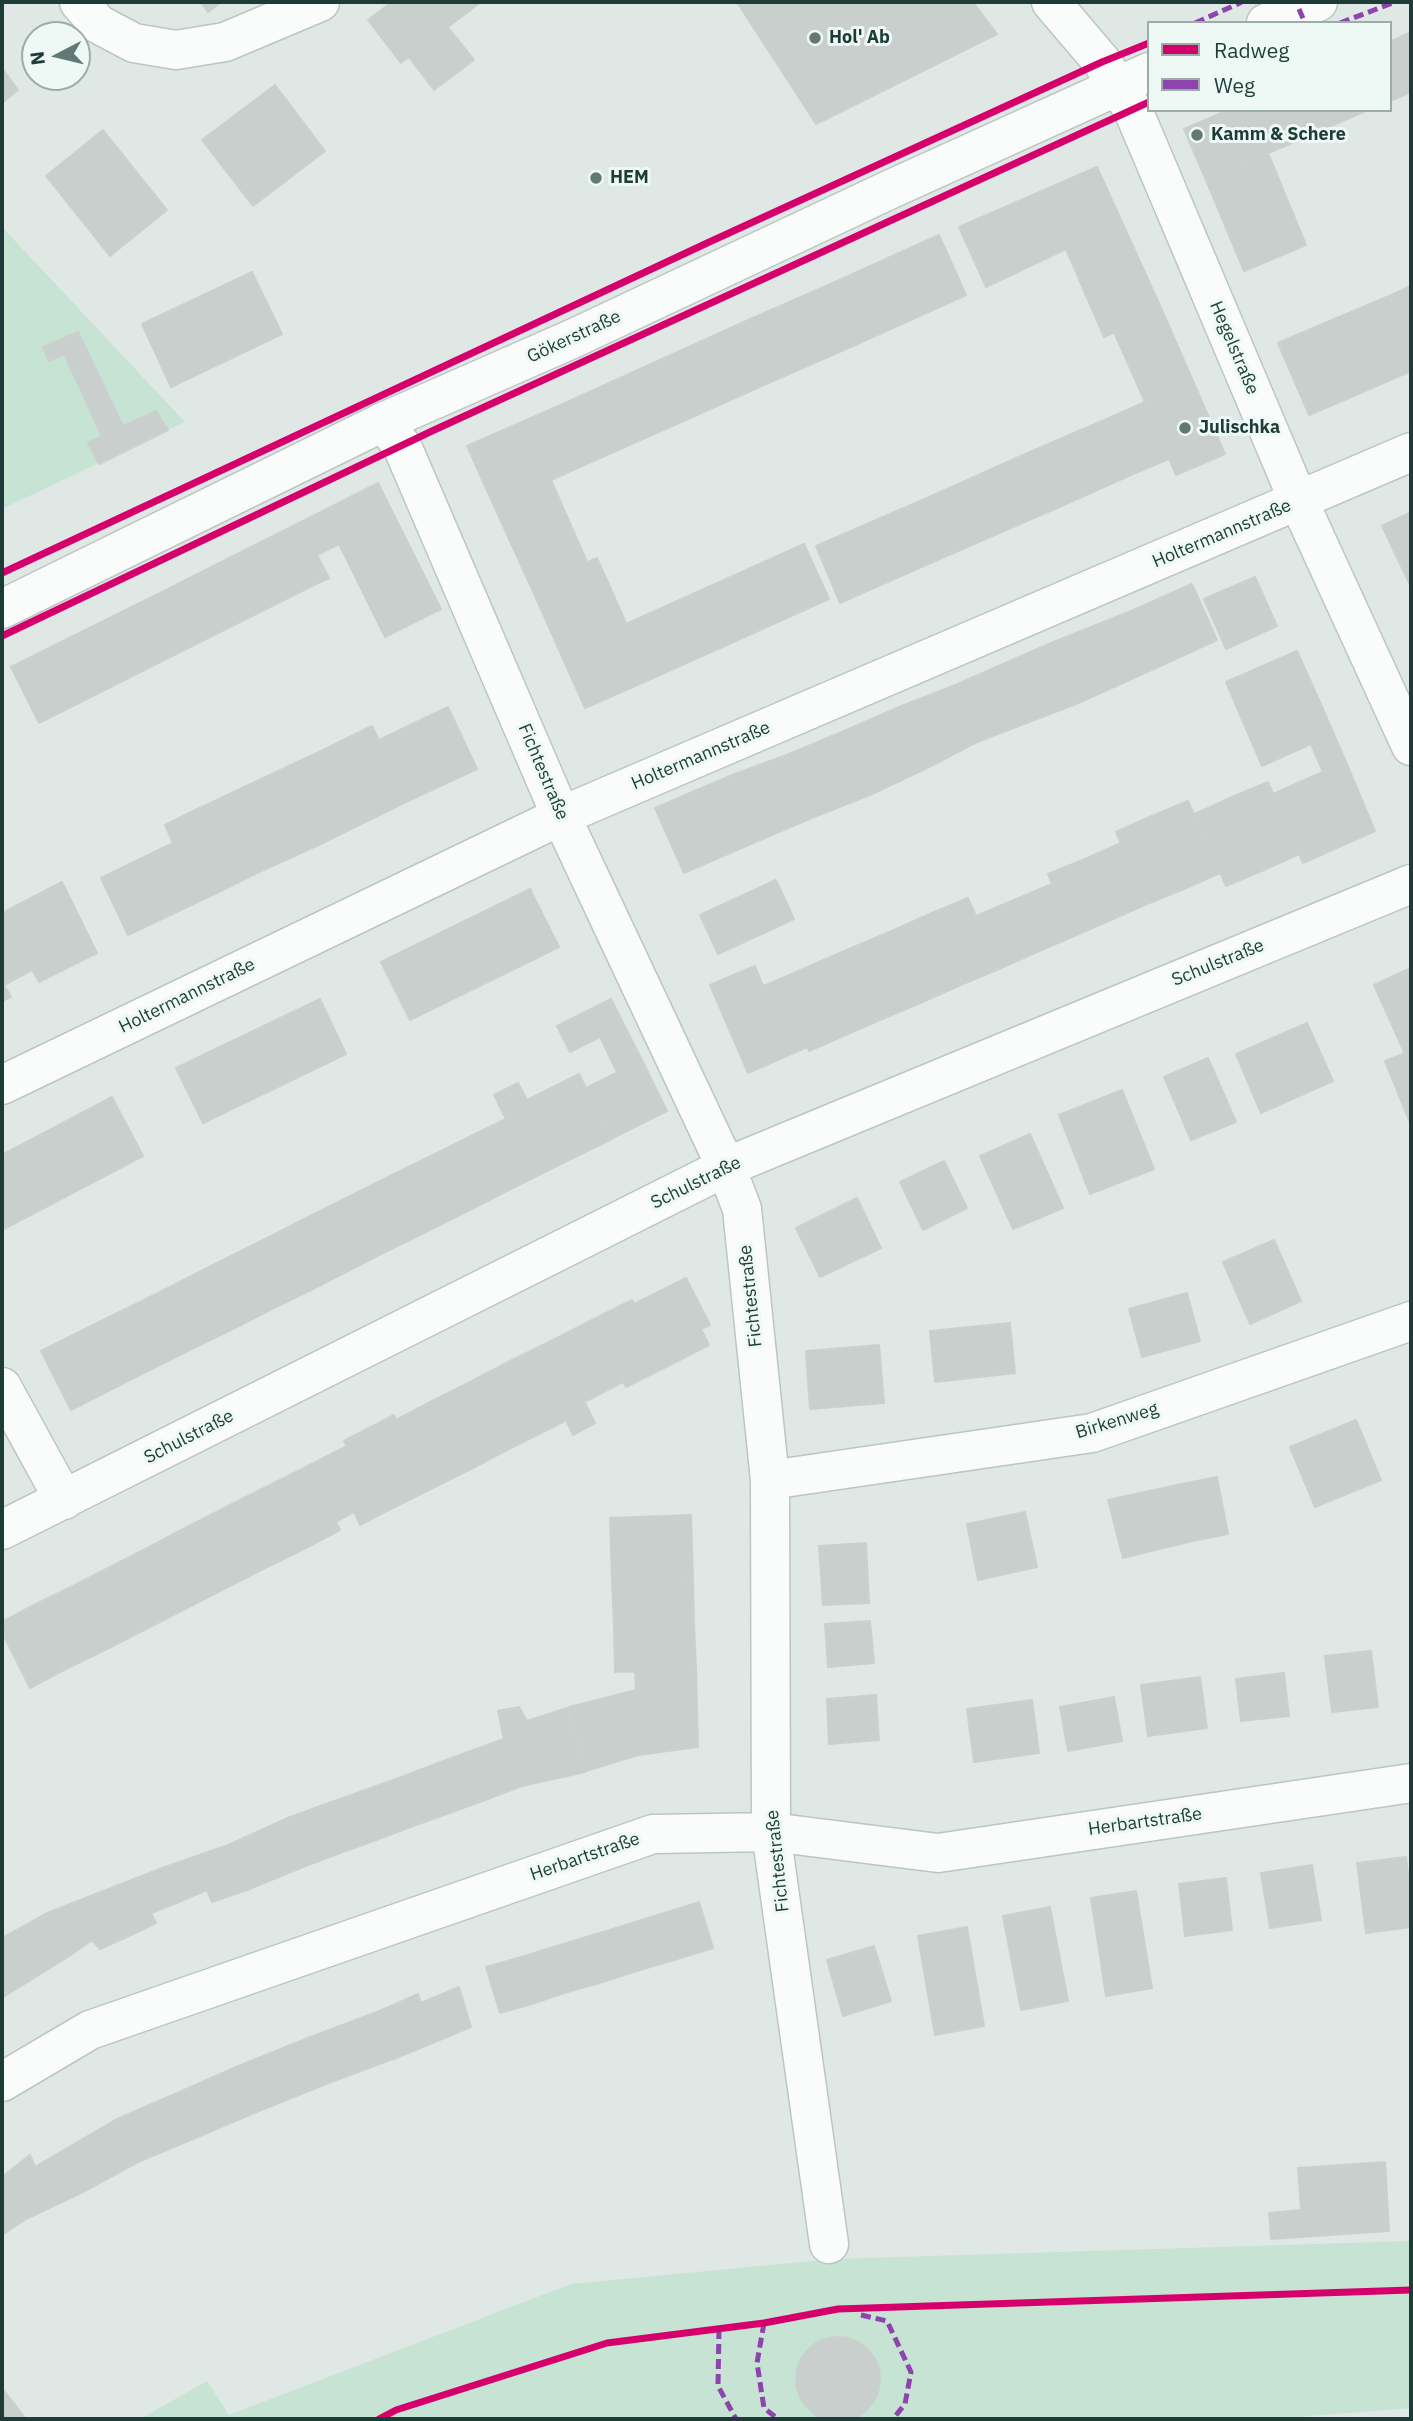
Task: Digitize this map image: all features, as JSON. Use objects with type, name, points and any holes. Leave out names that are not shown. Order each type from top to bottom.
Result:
[{"type":"street","points":[[79,2],[98,24],[134,43],[176,50],[225,42],[320,2]]},
{"type":"street","name":"Hegelstraße","points":[[1051,2],[1101,62],[1133,79],[1133,110],[1298,502],[1411,746]]},
{"type":"street","points":[[1271,21],[1318,2]]},
{"type":"street","name":"Gökerstraße","points":[[2,609],[383,422],[572,339],[1133,79]]},
{"type":"street","name":"Fichtestraße","points":[[383,422],[402,446],[561,816],[726,1167],[742,1209],[770,1480],[771,1832],[829,2244]]},
{"type":"street","name":"Holtermannstraße","points":[[2,1085],[561,816],[1411,452]]},
{"type":"street","name":"Schulstraße","points":[[2,1530],[726,1167],[1411,884]]},
{"type":"street","name":"Birkenweg","points":[[770,1480],[1092,1433],[1411,1321]]},
{"type":"street","points":[[2,1387],[64,1500]]},
{"type":"street","name":"Herbartstraße","points":[[2,2082],[90,2030],[653,1833],[771,1832],[939,1853],[1411,1783]]},
{"type":"green space","points":[[2,227],[185,422],[2,509]]},
{"type":"green space","points":[[1411,2241],[1411,2408],[1272,2419],[140,2419],[207,2381],[229,2415],[571,2284],[833,2259]]},
{"type":"building","points":[[201,2],[221,2],[208,12]]},
{"type":"building","points":[[392,2],[481,2],[448,27],[474,60],[434,90],[409,57],[401,63],[368,20]]},
{"type":"building","points":[[737,2],[973,2],[997,34],[816,124]]},
{"type":"building","points":[[1411,32],[1411,80],[1394,40]]},
{"type":"building","points":[[1392,40],[1411,80],[1411,92],[1392,100]]},
{"type":"building","points":[[2,68],[18,90],[2,103]]},
{"type":"building","points":[[275,85],[325,151],[253,206],[202,140]]},
{"type":"building","points":[[1223,112],[1299,112],[1308,136],[1206,180],[1184,129]]},
{"type":"building","points":[[1299,112],[1363,112],[1308,136]]},
{"type":"building","points":[[103,130],[167,210],[110,256],[46,176]]},
{"type":"building","points":[[1268,153],[1306,245],[1244,271],[1206,180]]},
{"type":"building","points":[[1097,167],[1066,249],[986,287],[959,227]]},
{"type":"building","points":[[1097,167],[1162,310],[1104,337],[1066,249]]},
{"type":"building","points":[[939,235],[966,295],[853,346],[826,286]]},
{"type":"building","points":[[252,272],[282,334],[171,387],[142,324]]},
{"type":"building","points":[[826,286],[853,346],[773,381],[746,321]]},
{"type":"building","points":[[1411,286],[1411,347],[1389,296]]},
{"type":"building","points":[[1389,296],[1411,347],[1411,371],[1388,381],[1358,309]]},
{"type":"building","points":[[1358,309],[1388,381],[1356,395],[1325,323]]},
{"type":"building","points":[[1162,310],[1193,381],[1145,402],[1114,332]]},
{"type":"building","points":[[746,321],[773,381],[688,419],[662,359]]},
{"type":"building","points":[[1325,323],[1356,395],[1309,415],[1278,343]]},
{"type":"building","points":[[78,332],[123,426],[156,411],[168,430],[99,464],[88,443],[102,436],[64,354],[49,361],[43,347]]},
{"type":"building","points":[[662,359],[688,419],[591,462],[565,403]]},
{"type":"building","name":"Julischka","points":[[1193,381],[1225,454],[1176,475],[1145,402]]},
{"type":"building","points":[[1145,402],[1169,459],[1133,474],[1109,418]]},
{"type":"building","points":[[565,403],[591,462],[494,506],[467,446]]},
{"type":"building","points":[[1109,418],[1133,474],[1057,508],[1032,451]]},
{"type":"building","points":[[1032,451],[1057,508],[951,554],[927,498]]},
{"type":"building","points":[[551,480],[587,562],[531,587],[494,506]]},
{"type":"building","points":[[378,483],[441,609],[385,637],[339,544],[317,555],[329,578],[316,584],[289,528]]},
{"type":"building","points":[[927,498],[951,554],[840,603],[816,546]]},
{"type":"building","points":[[1411,512],[1411,587],[1382,526]]},
{"type":"building","points":[[289,528],[316,584],[192,646],[164,591]]},
{"type":"building","points":[[804,544],[829,599],[651,679],[626,624]]},
{"type":"building","points":[[597,558],[651,679],[585,708],[531,587]]},
{"type":"building","points":[[1255,577],[1277,626],[1226,649],[1204,599]]},
{"type":"building","points":[[1192,584],[1217,640],[1156,668],[1131,611]]},
{"type":"building","points":[[164,591],[192,646],[39,723],[11,667]]},
{"type":"building","points":[[1131,611],[1156,668],[1076,704],[1051,643]]},
{"type":"building","points":[[1051,643],[1076,704],[977,742],[953,686]]},
{"type":"building","points":[[1297,651],[1319,700],[1247,731],[1226,682]]},
{"type":"building","points":[[953,686],[977,742],[927,768],[899,707]]},
{"type":"building","points":[[1319,700],[1346,762],[1323,772],[1311,744],[1262,766],[1247,731]]},
{"type":"building","points":[[448,707],[477,769],[408,801],[379,740]]},
{"type":"building","points":[[899,707],[927,768],[870,795],[844,731]]},
{"type":"building","points":[[372,726],[408,801],[355,827],[319,752]]},
{"type":"building","points":[[844,731],[870,795],[814,817],[789,754]]},
{"type":"building","points":[[319,752],[355,827],[325,842],[289,766]]},
{"type":"building","points":[[789,754],[814,817],[760,840],[732,775]]},
{"type":"building","points":[[1346,762],[1375,831],[1339,847],[1309,778]]},
{"type":"building","points":[[289,766],[325,842],[290,858],[255,782]]},
{"type":"building","points":[[732,775],[760,840],[684,873],[655,808]]},
{"type":"building","points":[[1309,778],[1339,847],[1303,863],[1273,794]]},
{"type":"building","points":[[255,782],[290,858],[257,873],[221,798]]},
{"type":"building","points":[[1268,782],[1299,854],[1264,870],[1232,797]]},
{"type":"building","points":[[1232,797],[1264,870],[1226,886],[1195,814]]},
{"type":"building","points":[[221,798],[257,873],[225,889],[189,813]]},
{"type":"building","points":[[1188,801],[1220,873],[1184,889],[1152,816]]},
{"type":"building","points":[[189,813],[225,889],[166,917],[138,860],[173,843],[165,825]]},
{"type":"building","points":[[1152,816],[1184,889],[1147,904],[1116,832]]},
{"type":"building","points":[[1121,843],[1147,904],[1111,920],[1085,859]]},
{"type":"building","points":[[1085,859],[1111,920],[1074,936],[1048,874]]},
{"type":"building","points":[[138,860],[166,917],[128,935],[101,878]]},
{"type":"building","points":[[776,880],[794,919],[718,954],[700,915]]},
{"type":"building","points":[[62,882],[97,953],[39,982],[32,970],[4,985],[11,997],[2,1001],[2,913]]},
{"type":"building","points":[[1052,884],[1074,936],[1037,952],[1014,900]]},
{"type":"building","points":[[530,889],[559,947],[410,1020],[381,962]]},
{"type":"building","points":[[968,898],[999,969],[963,984],[932,913]]},
{"type":"building","points":[[1014,900],[1037,952],[999,969],[976,916]]},
{"type":"building","points":[[932,913],[963,984],[925,1001],[894,930]]},
{"type":"building","points":[[894,930],[925,1001],[887,1017],[856,946]]},
{"type":"building","points":[[856,946],[887,1017],[850,1033],[819,962]]},
{"type":"building","points":[[819,962],[850,1033],[809,1051],[778,980]]},
{"type":"building","points":[[755,966],[763,986],[778,980],[807,1047],[748,1073],[710,985]]},
{"type":"building","points":[[1411,968],[1411,1051],[1405,1054],[1374,985]]},
{"type":"building","points":[[320,999],[346,1054],[203,1123],[176,1068]]},
{"type":"building","points":[[611,999],[642,1060],[617,1072],[600,1037],[570,1052],[557,1026]]},
{"type":"building","points":[[1307,1023],[1333,1081],[1261,1113],[1236,1054]]},
{"type":"building","points":[[1411,1051],[1411,1125],[1385,1061]]},
{"type":"building","points":[[1208,1058],[1236,1122],[1191,1140],[1164,1077]]},
{"type":"building","points":[[642,1060],[667,1111],[611,1139],[586,1088]]},
{"type":"building","points":[[579,1074],[612,1139],[577,1156],[545,1091]]},
{"type":"building","points":[[518,1083],[527,1100],[545,1091],[577,1156],[535,1177],[494,1095]]},
{"type":"building","points":[[1122,1090],[1154,1169],[1090,1194],[1059,1115]]},
{"type":"building","points":[[112,1097],[143,1156],[2,1230],[2,1155]]},
{"type":"building","points":[[506,1119],[535,1177],[501,1194],[471,1136]]},
{"type":"building","points":[[1030,1134],[1063,1208],[1013,1229],[980,1156]]},
{"type":"building","points":[[471,1136],[501,1194],[464,1213],[435,1154]]},
{"type":"building","points":[[435,1154],[464,1213],[422,1234],[392,1175]]},
{"type":"building","points":[[944,1161],[967,1208],[923,1230],[900,1182]]},
{"type":"building","points":[[392,1175],[422,1234],[383,1253],[354,1194]]},
{"type":"building","points":[[354,1194],[383,1253],[346,1272],[316,1213]]},
{"type":"building","points":[[857,1198],[881,1248],[820,1277],[796,1228]]},
{"type":"building","points":[[316,1213],[346,1272],[311,1290],[281,1231]]},
{"type":"building","points":[[281,1231],[311,1290],[272,1309],[243,1250]]},
{"type":"building","points":[[1274,1240],[1301,1301],[1250,1324],[1223,1262]]},
{"type":"building","points":[[243,1250],[272,1309],[237,1327],[207,1268]]},
{"type":"building","points":[[207,1268],[237,1327],[202,1344],[172,1286]]},
{"type":"building","points":[[686,1278],[710,1325],[701,1329],[709,1345],[666,1367],[634,1304]]},
{"type":"building","points":[[172,1286],[202,1344],[166,1362],[136,1304]]},
{"type":"building","points":[[1187,1293],[1200,1341],[1142,1357],[1129,1309]]},
{"type":"building","points":[[632,1300],[666,1367],[626,1387],[592,1320]]},
{"type":"building","points":[[136,1304],[166,1362],[128,1381],[99,1322]]},
{"type":"building","points":[[592,1320],[623,1382],[584,1402],[553,1340]]},
{"type":"building","points":[[99,1322],[128,1381],[71,1410],[41,1351]]},
{"type":"building","points":[[1010,1323],[1015,1373],[935,1382],[930,1331]]},
{"type":"building","points":[[553,1340],[595,1423],[573,1435],[566,1420],[547,1430],[512,1360]]},
{"type":"building","points":[[879,1345],[884,1403],[810,1409],[806,1351]]},
{"type":"building","points":[[512,1360],[547,1430],[507,1450],[472,1381]]},
{"type":"building","points":[[472,1381],[507,1450],[469,1470],[434,1400]]},
{"type":"building","points":[[434,1400],[469,1470],[431,1489],[396,1420]]},
{"type":"building","points":[[394,1415],[431,1489],[381,1514],[344,1441]]},
{"type":"building","points":[[1356,1420],[1381,1480],[1315,1507],[1290,1447]]},
{"type":"building","points":[[347,1446],[381,1514],[360,1525],[354,1512],[336,1522],[308,1466]]},
{"type":"building","points":[[308,1466],[340,1530],[304,1549],[272,1484]]},
{"type":"building","points":[[1217,1477],[1228,1534],[1188,1542],[1177,1485]]},
{"type":"building","points":[[272,1484],[304,1549],[265,1568],[232,1504]]},
{"type":"building","points":[[1177,1485],[1188,1542],[1123,1558],[1108,1500]]},
{"type":"building","points":[[232,1504],[265,1568],[224,1589],[191,1525]]},
{"type":"building","points":[[1025,1512],[1037,1567],[978,1580],[967,1524]]},
{"type":"building","points":[[691,1515],[693,1580],[612,1582],[610,1518]]},
{"type":"building","points":[[191,1525],[224,1589],[185,1609],[153,1545]]},
{"type":"building","points":[[866,1543],[869,1603],[823,1605],[819,1546]]},
{"type":"building","points":[[153,1545],[185,1609],[148,1628],[116,1564]]},
{"type":"building","points":[[116,1564],[148,1628],[107,1649],[75,1585]]},
{"type":"building","points":[[693,1580],[694,1624],[614,1626],[612,1582]]},
{"type":"building","points":[[75,1585],[107,1649],[64,1670],[32,1606]]},
{"type":"building","points":[[32,1606],[64,1670],[30,1688],[2,1632],[2,1622]]},
{"type":"building","points":[[870,1621],[874,1663],[828,1667],[825,1624]]},
{"type":"building","points":[[694,1624],[696,1669],[615,1672],[614,1626]]},
{"type":"building","points":[[1371,1651],[1378,1707],[1332,1712],[1325,1656]]},
{"type":"building","points":[[696,1669],[698,1747],[638,1755],[586,1771],[569,1707],[636,1690],[635,1671]]},
{"type":"building","points":[[1284,1673],[1289,1716],[1241,1721],[1236,1679]]},
{"type":"building","points":[[1200,1677],[1207,1728],[1148,1736],[1141,1685]]},
{"type":"building","points":[[876,1695],[879,1740],[829,1744],[827,1699]]},
{"type":"building","points":[[1114,1697],[1122,1741],[1068,1751],[1060,1707]]},
{"type":"building","points":[[1032,1700],[1039,1753],[974,1762],[967,1709]]},
{"type":"building","points":[[519,1707],[527,1721],[567,1708],[585,1772],[522,1786],[504,1739],[498,1711]]},
{"type":"building","points":[[504,1739],[522,1786],[485,1800],[468,1752]]},
{"type":"building","points":[[468,1752],[485,1800],[455,1811],[438,1763]]},
{"type":"building","points":[[438,1763],[455,1811],[416,1825],[399,1778]]},
{"type":"building","points":[[399,1778],[416,1825],[384,1837],[368,1789]]},
{"type":"building","points":[[368,1789],[384,1837],[346,1851],[329,1803]]},
{"type":"building","points":[[329,1803],[346,1851],[308,1865],[290,1817]]},
{"type":"building","points":[[290,1817],[308,1865],[247,1890],[228,1845]]},
{"type":"building","points":[[228,1845],[247,1890],[212,1902],[207,1890],[179,1902],[165,1867]]},
{"type":"building","points":[[1406,1857],[1411,1927],[1366,1933],[1357,1863]]},
{"type":"building","points":[[1312,1865],[1321,1920],[1270,1928],[1261,1873]]},
{"type":"building","points":[[165,1867],[179,1902],[151,1913],[156,1923],[129,1936],[106,1890]]},
{"type":"building","points":[[1226,1878],[1232,1930],[1185,1936],[1179,1884]]},
{"type":"building","points":[[106,1890],[129,1936],[100,1949],[92,1940],[71,1955],[47,1913]]},
{"type":"building","points":[[1136,1891],[1152,1988],[1106,1996],[1091,1898]]},
{"type":"building","points":[[699,1902],[713,1948],[674,1960],[661,1914]]},
{"type":"building","points":[[1050,1907],[1068,2001],[1021,2010],[1003,1916]]},
{"type":"building","points":[[47,1913],[71,1955],[13,1991],[2,1970],[2,1938]]},
{"type":"building","points":[[661,1914],[674,1960],[640,1970],[626,1925]]},
{"type":"building","points":[[626,1925],[640,1970],[596,1984],[583,1938]]},
{"type":"building","points":[[967,1927],[984,2026],[935,2035],[918,1936]]},
{"type":"building","points":[[583,1938],[596,1984],[564,1993],[550,1948]]},
{"type":"building","points":[[874,1946],[891,2001],[843,2016],[827,1960]]},
{"type":"building","points":[[550,1948],[564,1993],[532,2004],[518,1958]]},
{"type":"building","points":[[518,1958],[532,2004],[500,2013],[486,1967]]},
{"type":"building","points":[[2,1970],[13,1991],[2,1998]]},
{"type":"building","points":[[459,1987],[471,2027],[401,2056],[382,2010],[418,1994],[421,2003]]},
{"type":"building","points":[[382,2010],[401,2056],[326,2084],[308,2038]]},
{"type":"building","points":[[308,2038],[326,2084],[254,2113],[236,2067]]},
{"type":"building","points":[[236,2067],[254,2113],[193,2139],[175,2094]]},
{"type":"building","points":[[175,2094],[193,2139],[138,2162],[117,2119]]},
{"type":"building","points":[[117,2119],[138,2162],[83,2192],[62,2151]]},
{"type":"building","points":[[62,2151],[83,2192],[26,2219],[2,2177],[30,2155],[35,2167]]},
{"type":"building","points":[[1385,2162],[1389,2231],[1271,2239],[1269,2213],[1301,2210],[1298,2168]]},
{"type":"building","points":[[2,2177],[26,2219],[2,2235]]},
{"type":"building","points":[[838,2337],[854,2340],[868,2349],[877,2363],[880,2379],[877,2395],[868,2409],[854,2418],[838,2421],[822,2418],[808,2409],[799,2395],[796,2379],[799,2363],[808,2349],[822,2340]]},
{"type":"building","points":[[2,2388],[26,2419],[2,2419]]},
{"type":"marked path","points":[[1199,21],[1242,2]]},
{"type":"marked path","points":[[1345,21],[1395,2]]},
{"type":"marked path","points":[[1299,9],[1304,21]]},
{"type":"marked path","points":[[861,2315],[887,2321],[911,2372],[905,2404],[893,2419]]},
{"type":"marked path","points":[[764,2323],[757,2363],[764,2408],[778,2419]]},
{"type":"marked path","points":[[719,2329],[718,2386],[736,2419]]},
{"type":"cycle path","points":[[2,573],[705,244],[1147,44]]},
{"type":"cycle path","points":[[2,636],[432,431],[1147,103]]},
{"type":"cycle path","points":[[379,2419],[396,2410],[607,2343],[764,2323],[838,2309],[1411,2290]]},
{"type":"place","name":"Hol' Ab","points":[[815,38]]},
{"type":"place","name":"Kamm & Schere","points":[[1197,135]]},
{"type":"place","name":"HEM","points":[[596,178]]},
{"type":"place","name":"Julischka","points":[[1185,428]]}]
